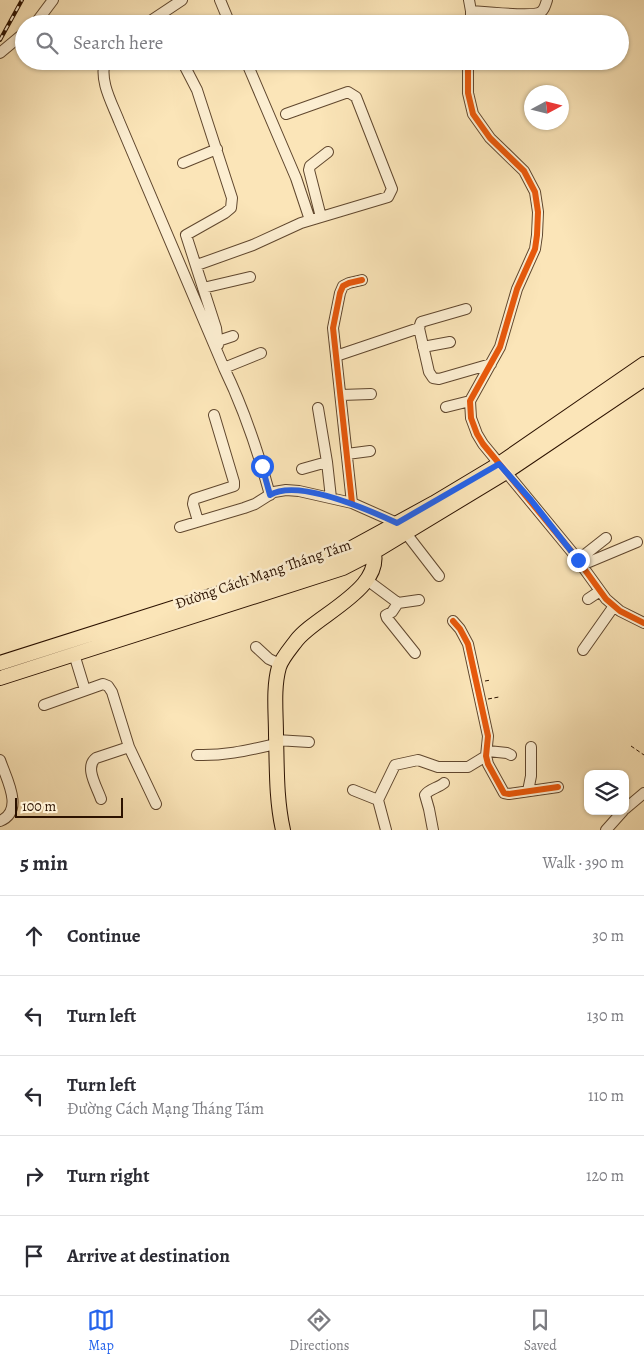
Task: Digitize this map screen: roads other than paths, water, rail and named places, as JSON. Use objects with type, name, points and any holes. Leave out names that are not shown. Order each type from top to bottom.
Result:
[{"type":"main road","name":"Đường Cách Mạng Tháng Tám","points":[[503,468],[644,364]]},
{"type":"main road","name":"Đường Cách Mạng Tháng Tám","points":[[0,678],[343,568],[374,552],[401,528],[503,468],[644,379]]},
{"type":"main road","name":"Đường Cách Mạng Tháng Tám","points":[[0,662],[337,556],[369,539],[401,528]]},
{"type":"main road","points":[[283,830],[278,798],[275,688],[280,664],[298,638],[353,596],[367,580],[374,562],[374,552],[369,539]]},
{"type":"street","points":[[42,15],[53,0]]},
{"type":"street","points":[[166,15],[182,0]]},
{"type":"street","points":[[220,0],[226,15]]},
{"type":"street","points":[[469,0],[472,15]]},
{"type":"street","points":[[472,12],[538,13],[543,10],[547,0]]},
{"type":"street","points":[[0,53],[15,40]]},
{"type":"street","points":[[103,70],[104,80],[113,104],[217,352],[239,399],[270,495]]},
{"type":"street","points":[[187,70],[197,90],[232,198],[231,208],[188,232],[186,238],[197,265],[216,328],[217,352]]},
{"type":"street","points":[[250,70],[296,178],[310,220]]},
{"type":"street","points":[[468,70],[468,92],[473,114],[490,138],[524,172],[535,192],[538,212],[538,235],[535,249],[517,288],[500,347],[470,401],[471,418],[477,434],[580,562],[600,591],[620,611],[644,623]]},
{"type":"street","points":[[197,265],[253,245],[310,220],[388,197],[392,189],[356,97],[348,92],[286,114]]},
{"type":"street","points":[[182,163],[216,149]]},
{"type":"street","points":[[321,217],[310,166],[328,152]]},
{"type":"street","points":[[178,259],[192,251]]},
{"type":"street","points":[[203,288],[250,277]]},
{"type":"street","points":[[352,503],[333,328],[340,293],[344,286],[362,280]]},
{"type":"street","points":[[466,309],[423,320],[419,328],[429,372],[433,378],[439,378],[491,364]]},
{"type":"street","points":[[336,356],[419,328]]},
{"type":"street","points":[[218,341],[233,336]]},
{"type":"street","points":[[423,347],[450,342]]},
{"type":"street","points":[[224,368],[261,353]]},
{"type":"street","points":[[341,394],[371,394]]},
{"type":"street","points":[[446,407],[470,401]]},
{"type":"street","points":[[318,408],[331,498]]},
{"type":"street","points":[[198,522],[193,504],[194,499],[234,486],[214,416]]},
{"type":"street","points":[[347,454],[370,451]]},
{"type":"street","points":[[302,469],[327,462]]},
{"type":"street","points":[[180,527],[255,504],[270,495],[286,490],[299,490],[352,503],[401,528],[439,576]]},
{"type":"street","points":[[580,562],[606,538]]},
{"type":"street","points":[[580,562],[637,542]]},
{"type":"street","points":[[367,580],[398,603],[419,600]]},
{"type":"street","points":[[588,600],[600,591]]},
{"type":"street","points":[[398,603],[392,612],[386,615],[386,618],[414,653]]},
{"type":"street","points":[[583,650],[614,606]]},
{"type":"street","points":[[453,621],[468,644],[488,736],[487,753],[489,767],[504,793],[558,788]]},
{"type":"street","points":[[256,647],[269,659],[280,664]]},
{"type":"street","points":[[74,654],[85,690]]},
{"type":"street","points":[[44,705],[104,684],[108,686],[112,692],[130,747],[156,804]]},
{"type":"street","points":[[197,755],[218,756],[233,754],[276,742],[309,742]]},
{"type":"street","points":[[101,799],[91,771],[90,765],[92,761],[130,747]]},
{"type":"street","points":[[528,791],[531,776],[531,747]]},
{"type":"street","points":[[386,830],[378,800],[397,763],[418,760],[438,767],[468,767],[487,753],[507,753],[511,755]]},
{"type":"street","points":[[0,760],[14,802],[12,812],[7,818],[0,821]]},
{"type":"street","points":[[433,830],[430,809],[425,795],[444,783]]},
{"type":"street","points":[[353,790],[378,800]]},
{"type":"street","points":[[629,806],[644,793]]},
{"type":"street","points":[[606,830],[620,815]]},
{"type":"railway","points":[[0,40],[22,0]]}]
